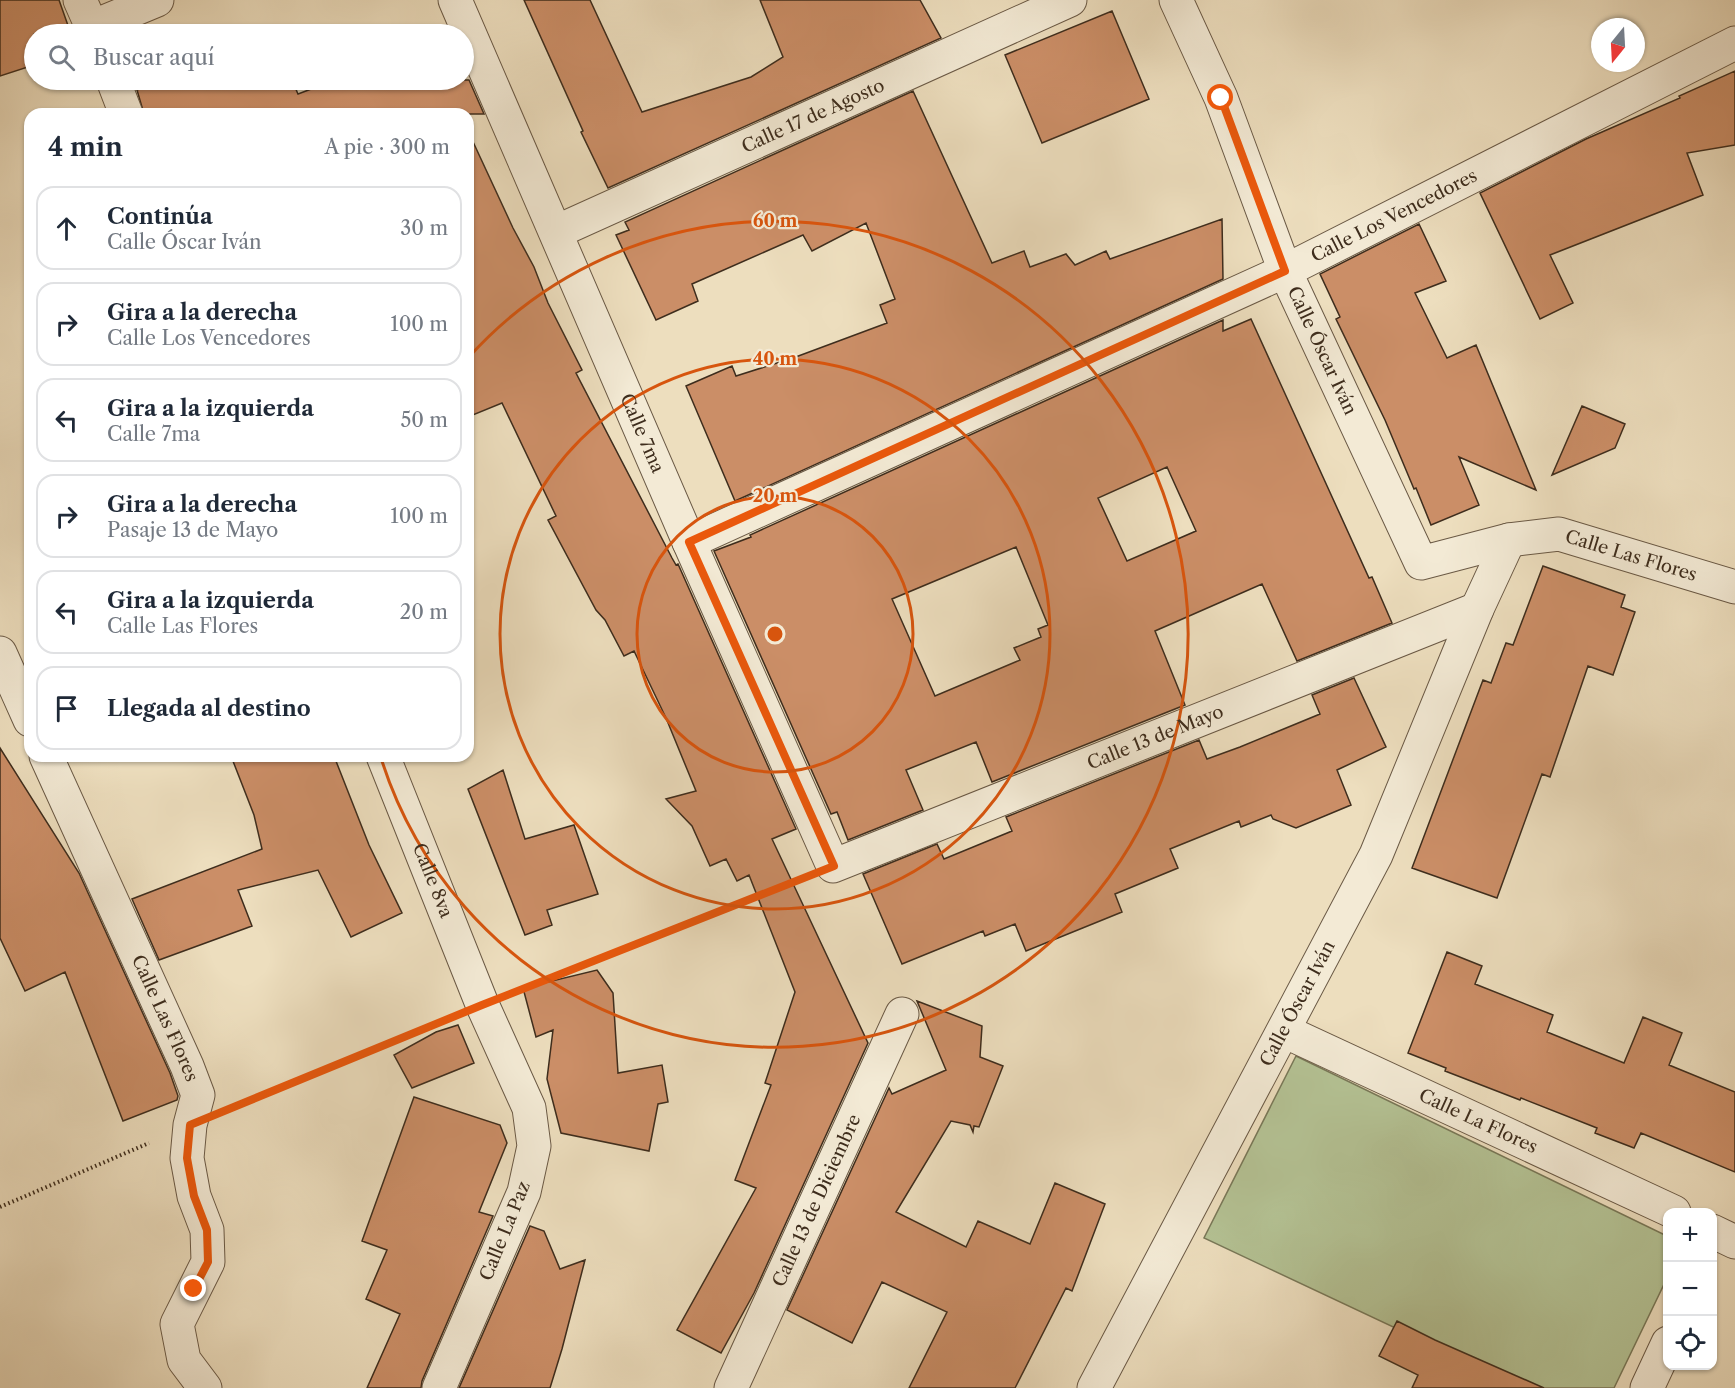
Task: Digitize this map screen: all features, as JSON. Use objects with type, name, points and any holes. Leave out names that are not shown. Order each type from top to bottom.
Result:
[{"type":"street","points":[[89,21],[158,0]]},
{"type":"street","name":"Calle 7ma","points":[[455,0],[465,24]]},
{"type":"street","name":"Calle 17 de Agosto","points":[[556,232],[1070,0]]},
{"type":"street","name":"Calle Óscar Iván","points":[[1176,0],[1221,98],[1285,271],[1420,563]]},
{"type":"street","name":"Calle Los Vencedores","points":[[689,542],[1285,271],[1735,43]]},
{"type":"street","name":"Calle 7ma","points":[[474,44],[689,542],[834,866]]},
{"type":"street","points":[[117,90],[124,108]]},
{"type":"street","name":"Calle Las Flores","points":[[1420,563],[1509,540],[1559,534],[1735,587]]},
{"type":"street","name":"Calle Óscar Iván","points":[[1094,1388],[1376,855],[1477,609],[1509,540]]},
{"type":"street","name":"Calle 13 de Mayo","points":[[834,866],[1477,609]]},
{"type":"street","points":[[0,653],[24,707]]},
{"type":"street","name":"Calle Las Flores","points":[[49,762],[187,1066],[198,1095],[190,1125],[187,1158],[194,1196],[207,1230],[208,1262],[177,1324],[184,1360],[205,1388]]},
{"type":"street","name":"Calle 8va","points":[[385,762],[482,1005]]},
{"type":"street","name":"Calle La Paz","points":[[439,1388],[524,1191],[534,1146],[529,1108],[482,1005]]},
{"type":"street","name":"Calle 13 de Diciembre","points":[[731,1388],[902,1014]]},
{"type":"street","name":"Calle La Flores","points":[[1284,1030],[1665,1208]]},
{"type":"street","points":[[1647,1388],[1663,1354]]},
{"type":"path","points":[[0,1207],[190,1125],[482,1005],[834,866]]},
{"type":"green space","points":[[1296,1056],[1663,1234],[1663,1286],[1614,1388],[1523,1388],[1204,1238]]},
{"type":"building","points":[[0,0],[59,0],[67,24],[24,24],[24,68],[0,76]]},
{"type":"building","points":[[524,0],[590,0],[642,112],[751,77],[783,57],[760,0],[920,0],[941,38],[608,188],[581,132],[583,131]]},
{"type":"building","points":[[1112,11],[1149,99],[1042,143],[1005,55]]},
{"type":"building","points":[[1735,71],[1735,145],[1687,153],[1703,195],[1550,255],[1573,303],[1540,319],[1480,193],[1586,139]]},
{"type":"building","points":[[137,90],[296,90],[298,94],[309,90],[473,90],[484,114],[474,114],[474,108],[142,108]]},
{"type":"building","points":[[913,91],[992,263],[1024,251],[1030,267],[1066,254],[1075,265],[1106,251],[1110,259],[1222,219],[1223,279],[735,501],[686,386],[732,366],[736,376],[793,358],[887,323],[880,305],[895,299],[866,223],[812,251],[803,235],[692,284],[698,301],[656,320],[616,235],[629,230],[625,222]]},
{"type":"building","points":[[474,144],[582,370],[576,373],[672,558],[676,565],[678,564],[796,829],[772,839],[868,1043],[754,1293],[721,1353],[677,1330],[756,1188],[735,1180],[771,1085],[765,1083],[795,992],[749,875],[737,881],[726,859],[710,866],[692,826],[666,799],[696,791],[666,718],[634,651],[624,656],[605,620],[596,610],[548,520],[556,516],[502,403],[474,415]]},
{"type":"building","points":[[1419,224],[1446,281],[1415,293],[1447,358],[1476,345],[1536,490],[1459,457],[1479,505],[1431,525],[1385,420],[1336,319],[1340,317],[1320,274]]},
{"type":"building","points":[[1251,319],[1369,578],[1372,577],[1392,623],[1297,661],[1262,584],[1155,631],[1185,705],[992,782],[976,742],[906,770],[923,810],[848,840],[837,812],[831,814],[714,551],[751,537],[750,535],[1223,320],[1223,331]],"holes":[[[1167,467],[1196,531],[1127,561],[1098,498]],[[1016,547],[1048,625],[1038,629],[1041,637],[1014,648],[1020,660],[935,696],[892,599]]]},
{"type":"building","points":[[1582,406],[1625,424],[1615,448],[1552,475]]},
{"type":"building","points":[[1543,566],[1625,595],[1621,607],[1635,612],[1613,675],[1588,666],[1550,777],[1542,774],[1497,898],[1412,868],[1483,680],[1491,683],[1506,643],[1513,645]]},
{"type":"building","points":[[1354,678],[1386,747],[1337,770],[1351,805],[1296,828],[1273,819],[1271,815],[1241,827],[1239,821],[1170,849],[1178,868],[1115,894],[1122,912],[1026,951],[1015,924],[985,936],[983,931],[902,964],[863,874],[937,844],[944,859],[1012,831],[1006,817],[1199,740],[1207,759],[1240,747],[1320,714],[1312,695]]},
{"type":"building","points":[[0,748],[79,873],[170,1073],[178,1096],[177,1100],[123,1121],[65,972],[25,991],[0,938]]},
{"type":"building","points":[[233,762],[336,762],[369,845],[402,913],[351,937],[318,870],[238,890],[252,926],[159,960],[132,899],[262,849],[254,815]]},
{"type":"building","points":[[503,770],[525,839],[574,825],[598,894],[547,910],[552,925],[525,935],[468,789]]},
{"type":"building","points":[[1447,952],[1482,966],[1475,984],[1553,1015],[1547,1032],[1624,1063],[1643,1017],[1682,1033],[1669,1065],[1735,1092],[1735,1172],[1641,1133],[1634,1148],[1595,1133],[1597,1128],[1445,1071],[1446,1068],[1408,1053]]},
{"type":"building","points":[[597,970],[613,993],[618,1073],[662,1065],[668,1102],[658,1104],[649,1151],[561,1133],[547,1079],[553,1030],[536,1037],[523,988]]},
{"type":"building","points":[[917,1001],[982,1026],[980,1057],[1003,1066],[979,1127],[974,1126],[973,1132],[970,1125],[951,1121],[896,1212],[966,1247],[978,1221],[1030,1244],[1055,1183],[1105,1204],[1072,1291],[1066,1288],[1015,1388],[909,1388],[947,1312],[882,1282],[852,1343],[787,1310],[889,1088],[892,1094],[946,1070]]},
{"type":"building","points":[[458,1025],[474,1063],[412,1088],[394,1055],[436,1032]]},
{"type":"building","points":[[414,1097],[500,1125],[507,1143],[479,1212],[493,1216],[421,1388],[367,1388],[400,1314],[366,1299],[387,1250],[362,1241]]},
{"type":"building","points":[[530,1226],[544,1231],[560,1269],[585,1260],[550,1388],[459,1388]]},
{"type":"building","points":[[1397,1321],[1544,1388],[1412,1388],[1418,1375],[1379,1356]]},
{"type":"route","points":[[194,1289],[208,1262],[207,1230],[194,1196],[187,1158],[190,1125],[482,1005],[834,866],[689,542],[1285,271],[1221,98]]}]
